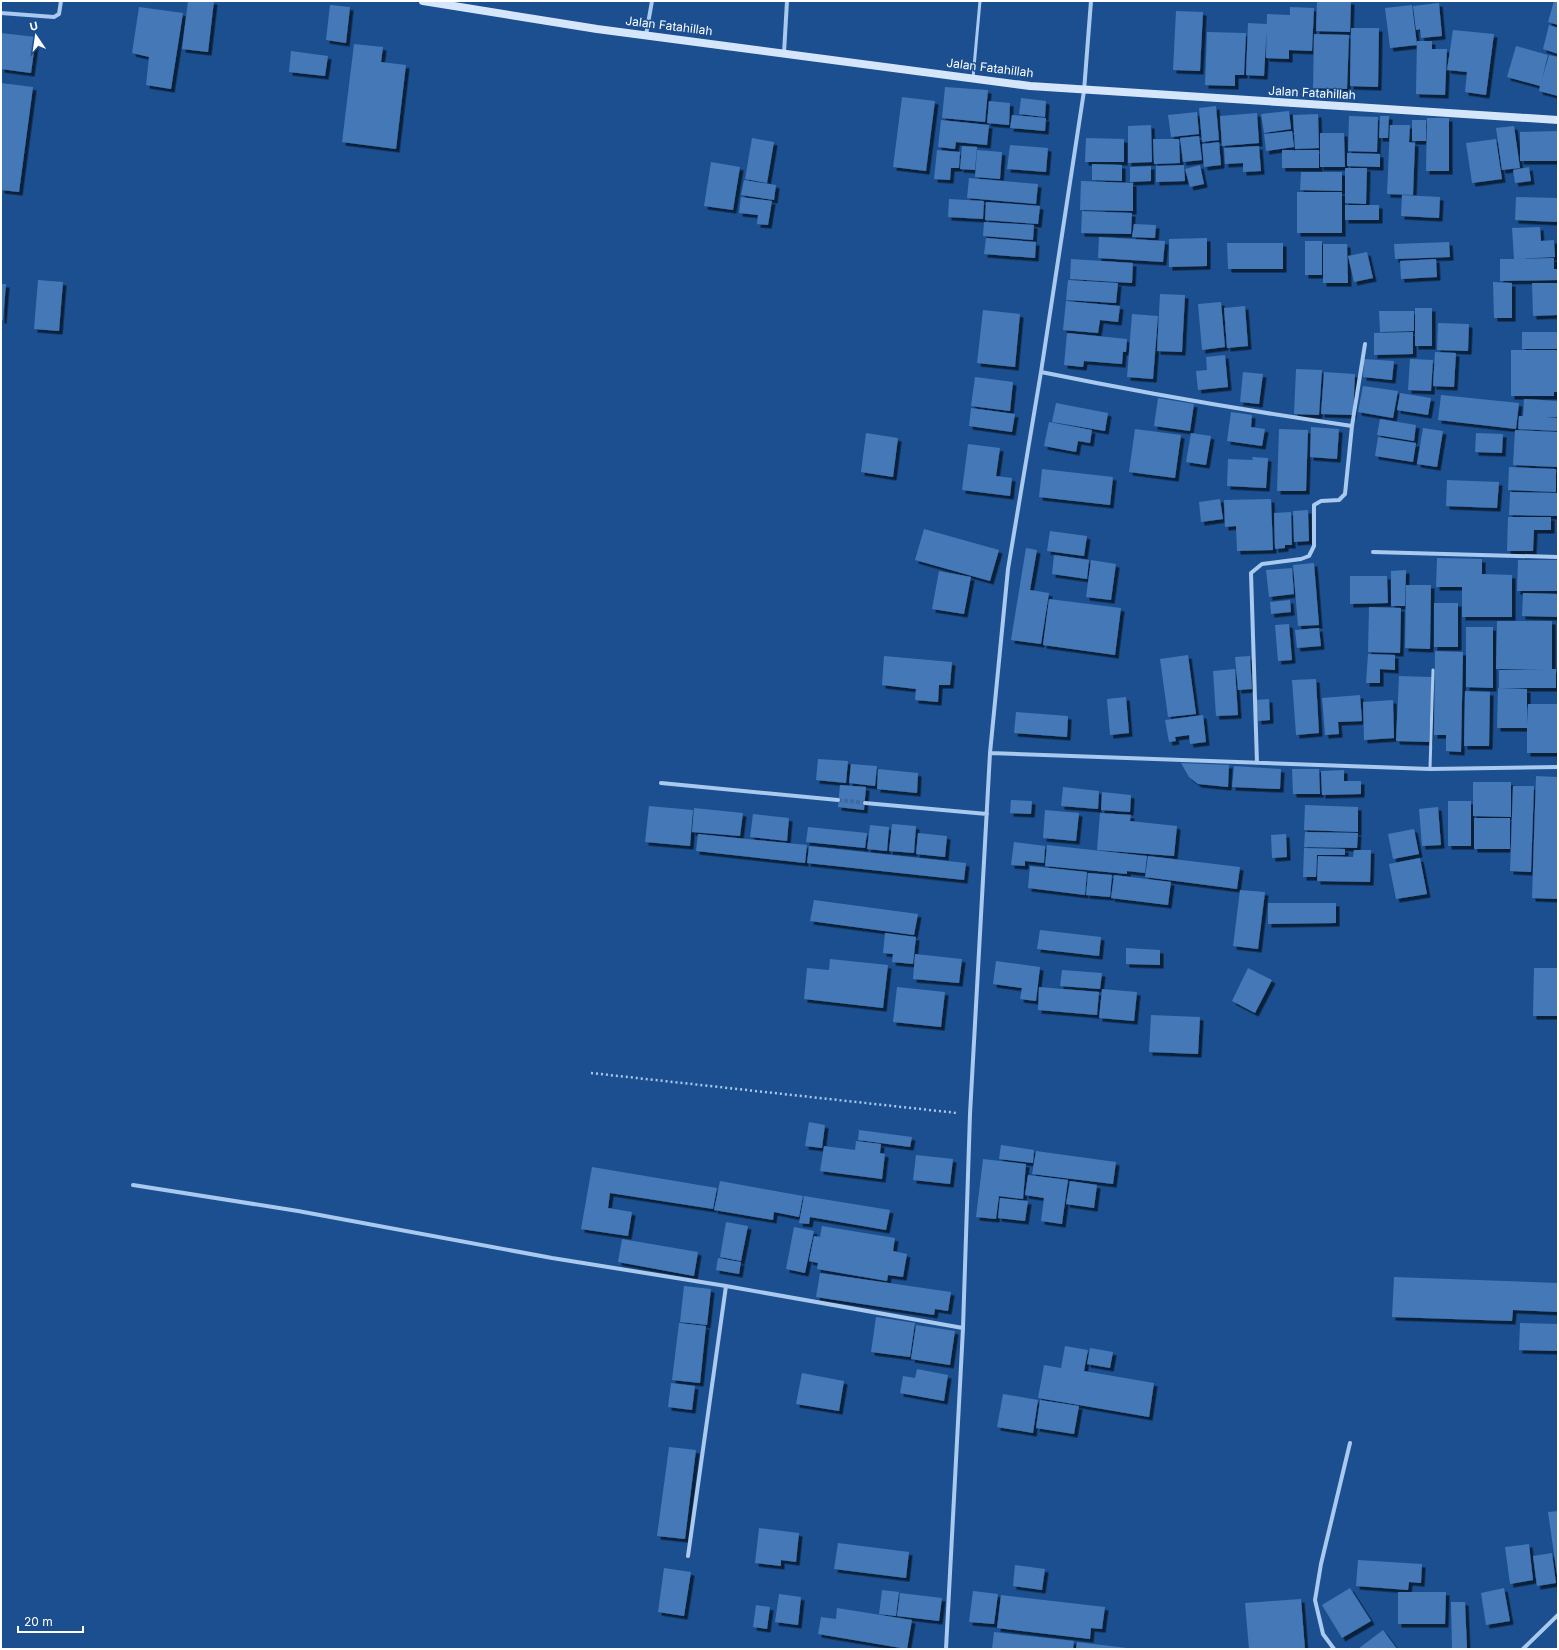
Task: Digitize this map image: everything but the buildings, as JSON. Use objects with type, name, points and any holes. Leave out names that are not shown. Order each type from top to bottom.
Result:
[{"type":"street","points":[[1,13],[54,17],[59,14],[61,1]]},
{"type":"street","name":"Jalan Fatahillah","points":[[423,1],[646,35],[1084,91],[1558,120]]},
{"type":"street","points":[[646,35],[652,1]]},
{"type":"street","points":[[784,53],[787,1]]},
{"type":"street","points":[[946,1649],[963,1328],[970,1114],[990,753],[1008,569],[1041,372],[1084,91],[1091,1]]},
{"type":"street","points":[[1257,763],[1251,573],[1262,564],[1301,559],[1310,556],[1314,546],[1314,505],[1321,501],[1339,500],[1345,494],[1352,426],[1365,344]]},
{"type":"street","points":[[1041,372],[1158,396],[1258,413],[1352,426]]},
{"type":"street","points":[[1373,552],[1558,557]]},
{"type":"street","points":[[990,753],[1430,769],[1558,767]]},
{"type":"street","points":[[661,783],[838,800]]},
{"type":"street","points":[[865,803],[987,814]]},
{"type":"street","points":[[133,1185],[298,1211],[552,1258],[726,1286],[963,1328]]},
{"type":"street","points":[[688,1556],[726,1286]]},
{"type":"street","points":[[1334,1649],[1323,1634],[1315,1600],[1321,1564],[1350,1443]]},
{"type":"street","points":[[1523,1649],[1558,1614]]},
{"type":"lane","points":[[973,78],[980,1]]},
{"type":"lane","points":[[1430,769],[1434,670]]},
{"type":"path","points":[[591,1073],[970,1114]]},
{"type":"tunnel","points":[[838,800],[865,803]]}]
